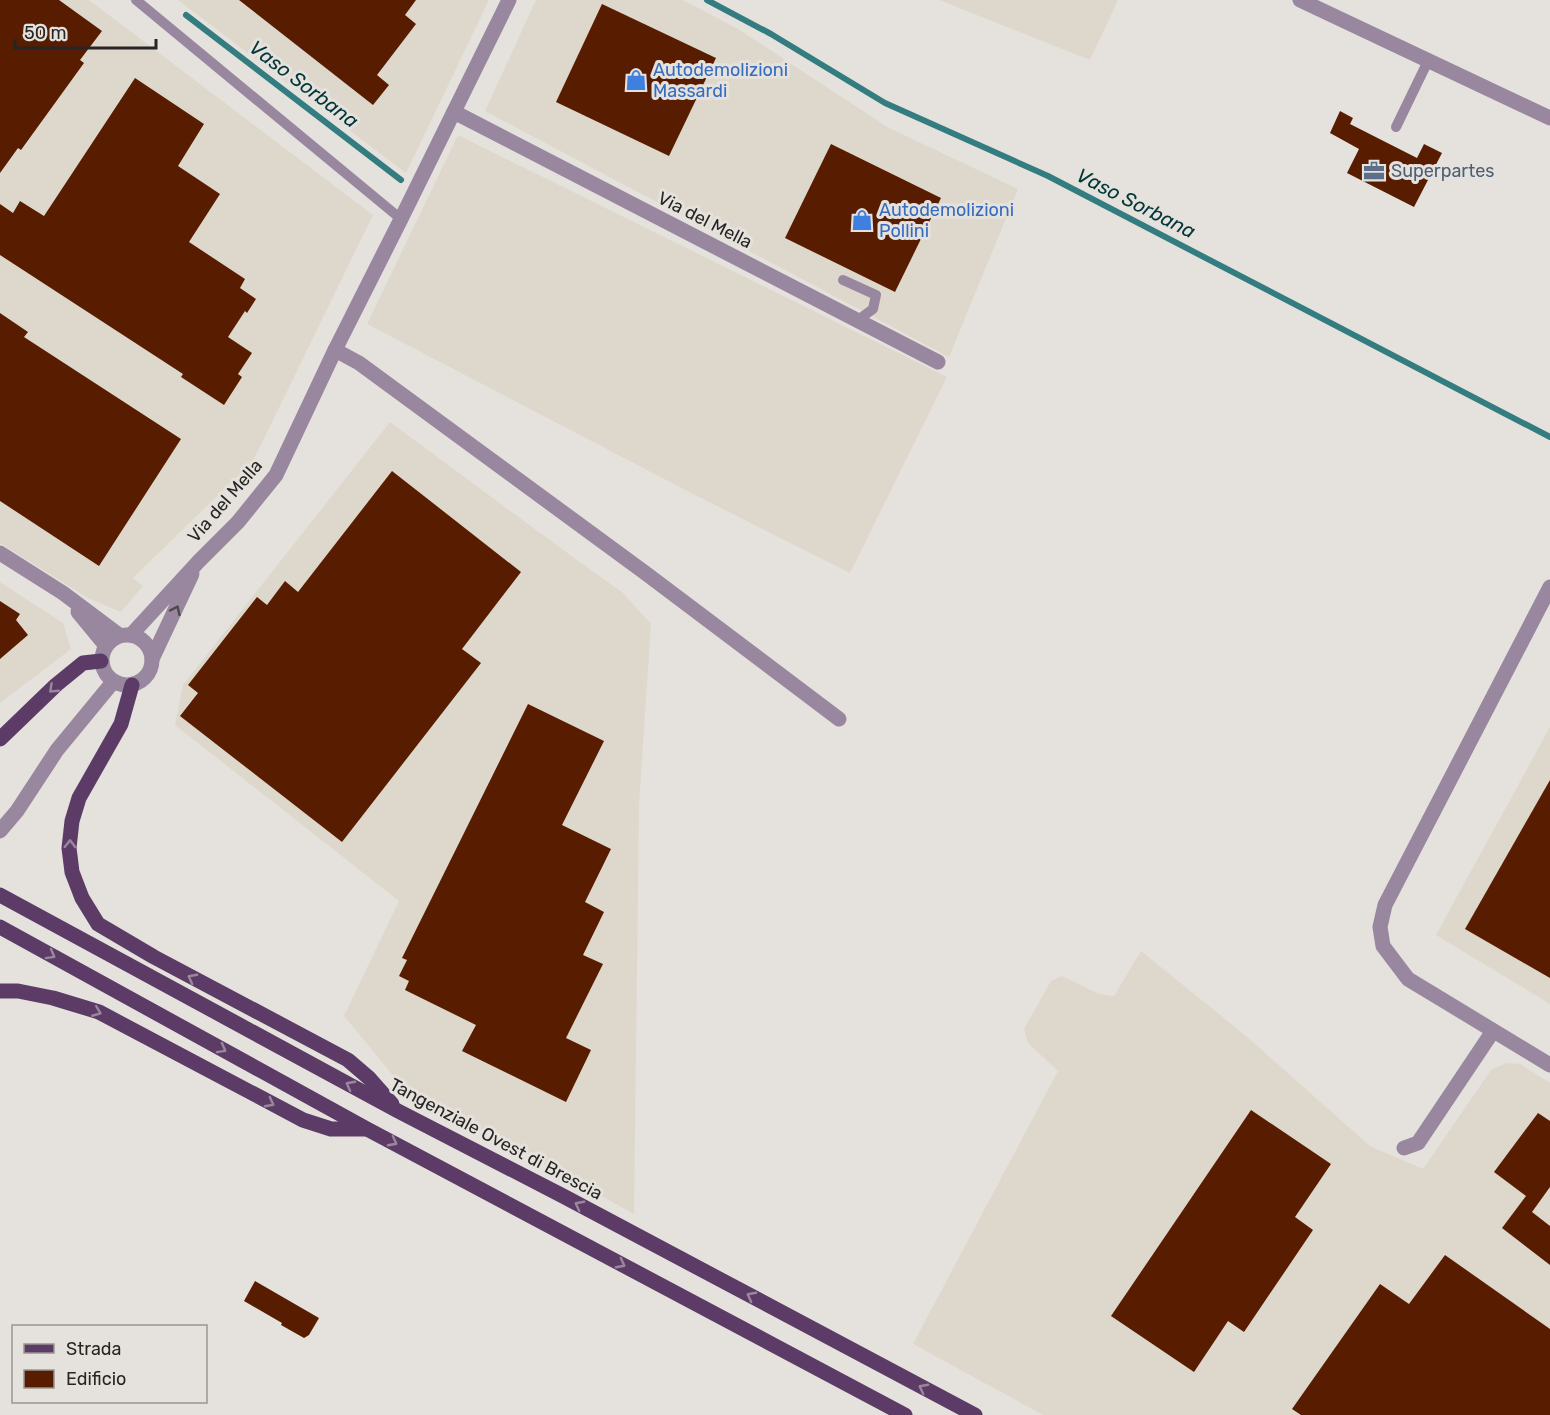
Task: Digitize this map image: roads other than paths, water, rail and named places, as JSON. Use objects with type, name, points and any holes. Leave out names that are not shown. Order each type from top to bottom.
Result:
[{"type":"main road","points":[[0,739],[83,663],[104,653]]},
{"type":"main road","points":[[132,685],[121,724],[79,798],[72,821],[69,848],[72,872],[87,907],[98,924],[154,957],[348,1060],[369,1078],[398,1111]]},
{"type":"main road","name":"Tangenziale Ovest di Brescia","points":[[0,895],[398,1111],[975,1415]]},
{"type":"main road","points":[[0,927],[368,1129],[905,1415]]},
{"type":"main road","points":[[0,991],[18,991],[53,998],[99,1012],[303,1120],[331,1129],[368,1129]]},
{"type":"street","name":"Via del Mella","points":[[125,635],[237,522],[276,475],[335,350],[509,0]]},
{"type":"street","points":[[1300,0],[1550,118]]},
{"type":"street","name":"Via del Mella","points":[[454,112],[938,362]]},
{"type":"street","points":[[335,350],[359,363],[644,572],[839,719]]},
{"type":"street","points":[[0,553],[125,635],[139,637],[146,643],[152,659],[151,668],[141,681],[126,686],[113,682],[103,669],[104,653],[111,640],[125,635]]},
{"type":"street","name":"Via del Mella","points":[[152,659],[199,561]]},
{"type":"street","points":[[1550,587],[1385,905],[1380,927],[1383,946],[1408,979],[1550,1065]]},
{"type":"street","points":[[63,593],[104,653]]},
{"type":"street","points":[[0,831],[17,811],[57,750],[113,682]]},
{"type":"street","points":[[1404,1148],[1418,1143],[1493,1031]]},
{"type":"lane","points":[[136,0],[401,219]]},
{"type":"lane","points":[[1396,127],[1428,61]]},
{"type":"lane","points":[[843,280],[876,295],[873,309],[858,320]]},
{"type":"waterway","name":"Vaso Sorbana","points":[[707,0],[771,34],[885,103],[1048,176],[1550,437]]},
{"type":"waterway","name":"Vaso Sorbana","points":[[186,15],[401,180]]},
{"type":"place","name":"Autodemolizioni Massardi","points":[[636,80]]},
{"type":"place","name":"Superpartes","points":[[1374,171]]},
{"type":"place","name":"Autodemolizioni Pollini","points":[[862,220]]}]
